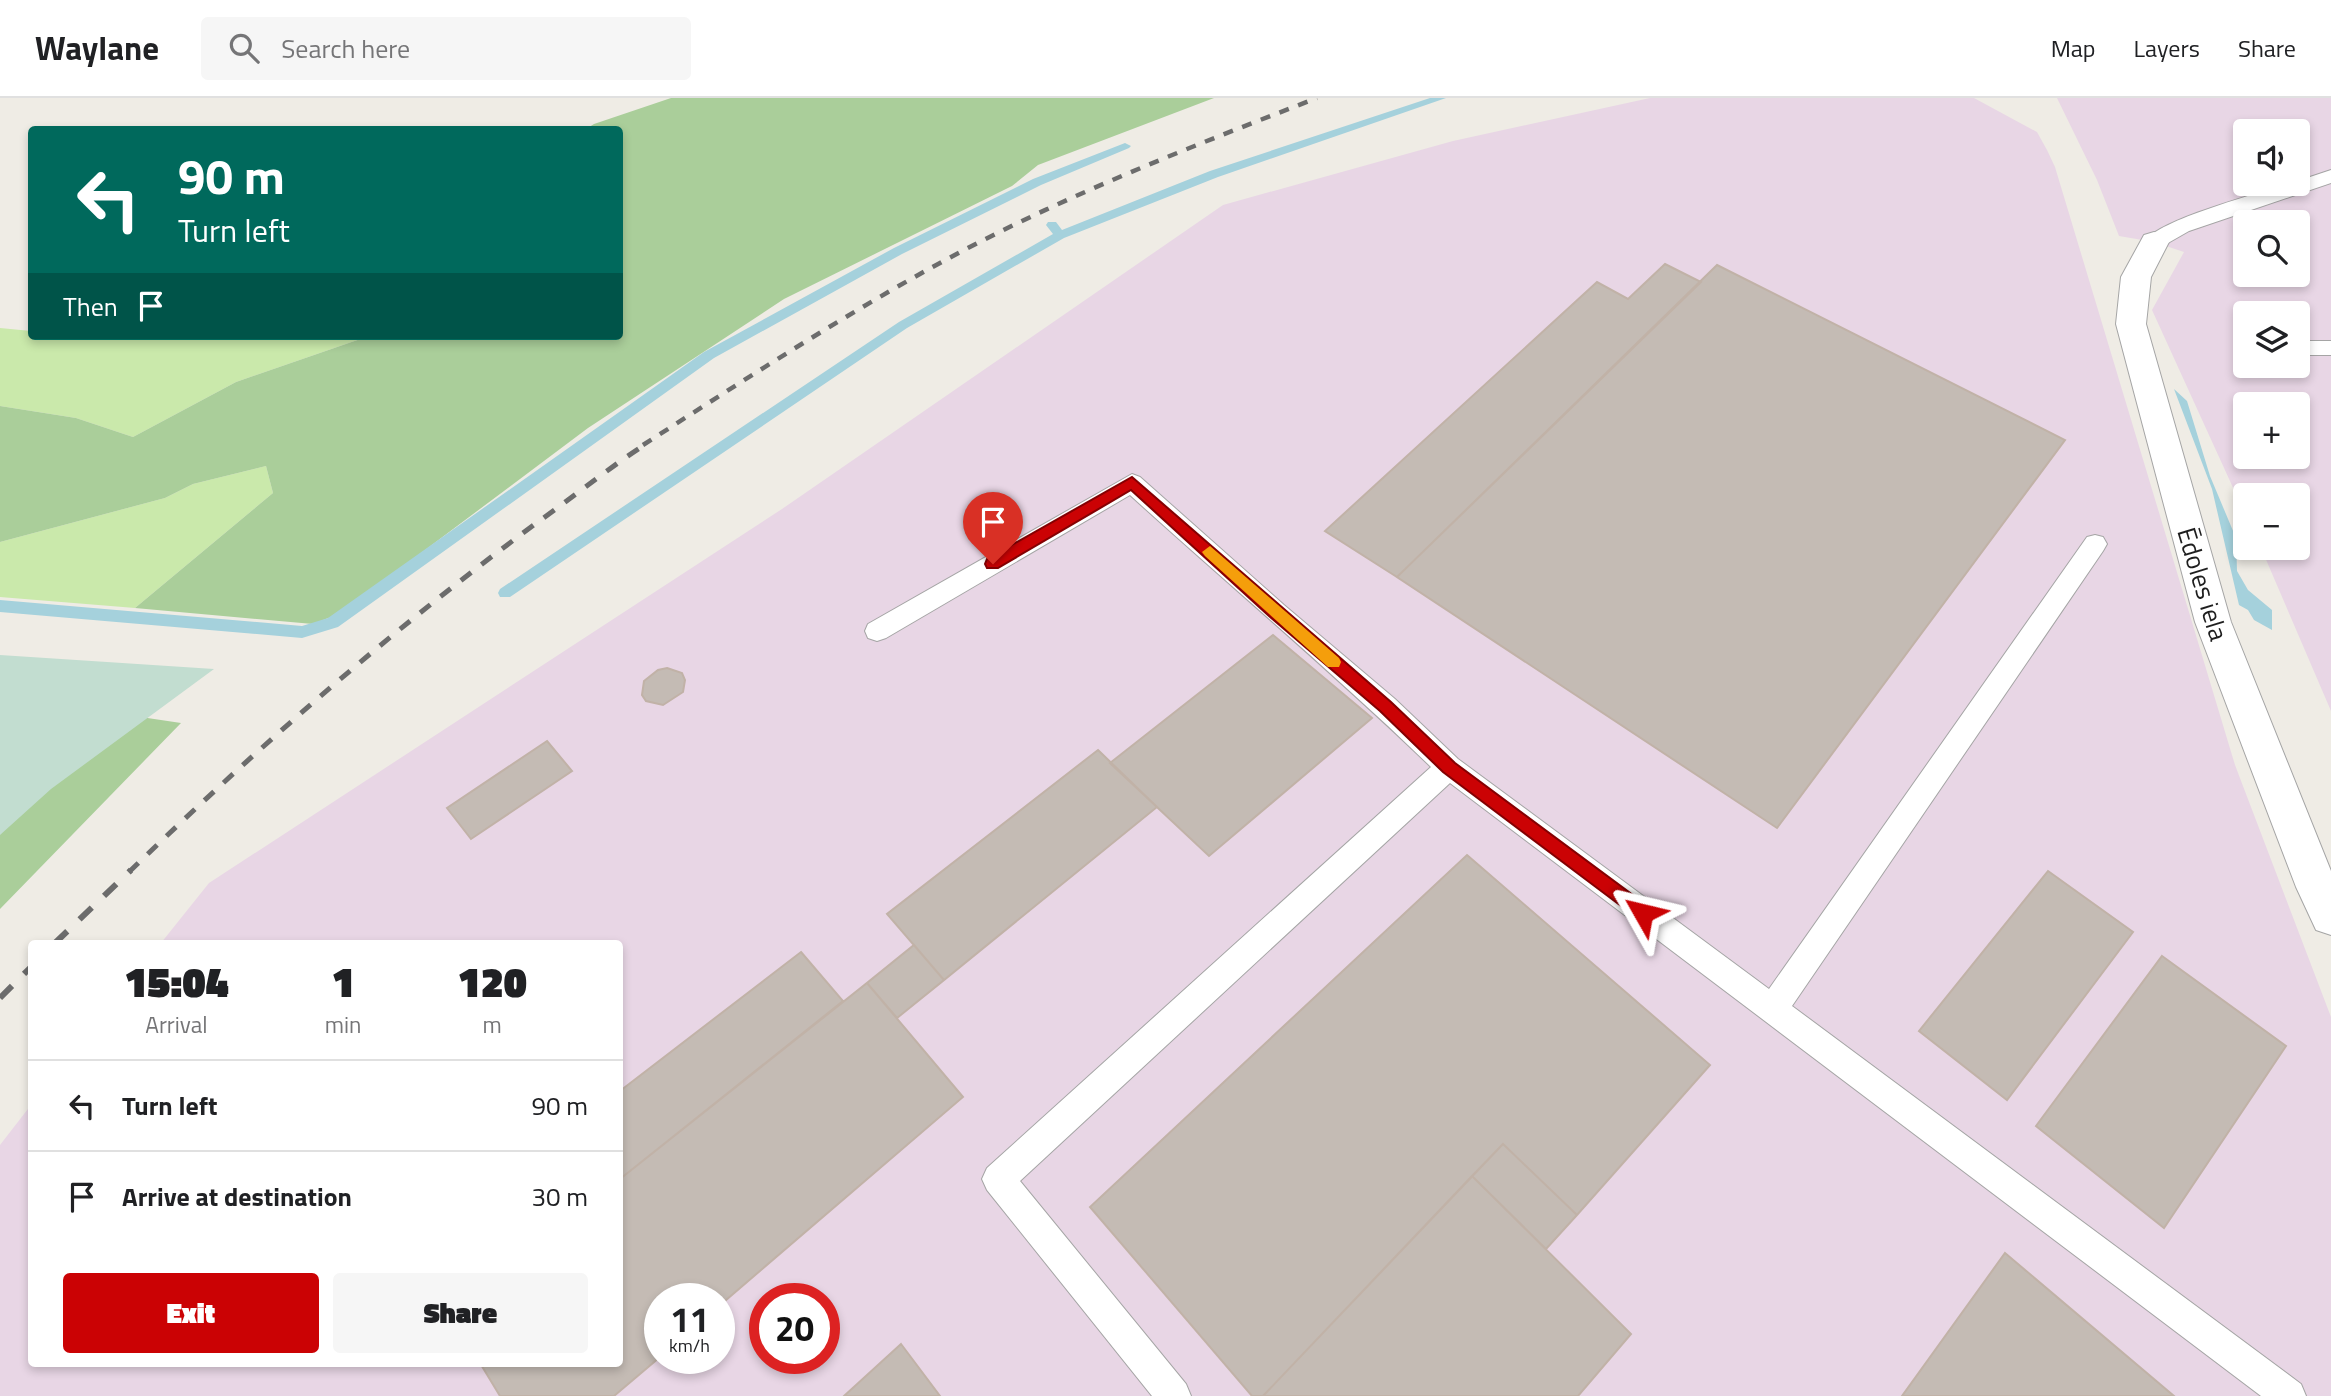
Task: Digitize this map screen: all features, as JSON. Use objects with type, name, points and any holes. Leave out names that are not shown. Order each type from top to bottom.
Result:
[{"type":"street","name":"Ēdoles iela","points":[[2154,242],[2136,277],[2131,324],[2213,622],[2331,916]]},
{"type":"lane","points":[[2154,242],[2182,226],[2331,176]]},
{"type":"lane","points":[[2310,348],[2331,348]]},
{"type":"lane","points":[[877,631],[1132,483],[1275,612],[1386,707],[1449,768],[2289,1396]]},
{"type":"lane","points":[[1772,1010],[2095,544]]},
{"type":"lane","points":[[1174,1396],[998,1179],[1449,768]]},
{"type":"shaded area","points":[[1650,98],[1974,98],[2037,132],[2055,167],[2235,765],[2331,1017],[2331,1396],[0,1396],[0,1145],[28,1109],[28,1367],[623,1367],[623,940],[163,940],[209,883],[782,509],[1223,205],[1453,141]]},
{"type":"shaded area","points":[[2057,98],[2331,98],[2331,711],[2266,560],[2310,560],[2310,483],[2233,483],[2233,488],[2152,310],[2184,252],[2154,242],[2119,236],[2097,180]]},
{"type":"green space","points":[[671,98],[1214,98],[1038,165],[1012,186],[784,299],[588,428],[341,613],[313,624],[135,608],[273,493],[266,466],[193,484],[165,498],[0,542],[0,406],[76,418],[133,437],[236,382],[357,340],[623,340],[623,126],[591,126]]},
{"type":"green space","points":[[0,328],[28,331],[28,340],[357,340],[236,382],[133,437],[76,418],[0,406]]},
{"type":"green space","points":[[266,466],[273,493],[135,608],[0,597],[0,542],[165,498],[193,484]]},
{"type":"green space","points":[[0,655],[214,669],[51,789],[0,835]]},
{"type":"green space","points":[[0,696],[181,723],[0,909]]},
{"type":"water","points":[[2174,389],[2187,401],[2210,476],[2233,531],[2233,560],[2237,560],[2237,571],[2248,590],[2272,610],[2272,630],[2254,620],[2248,610],[2239,605],[2212,489]]},
{"type":"building","points":[[1665,264],[1701,282],[1397,577],[1325,531],[1597,282],[1628,299]]},
{"type":"building","points":[[1717,265],[2065,440],[1777,828],[1397,577]]},
{"type":"building","points":[[1273,635],[1372,718],[1209,856],[1110,763]]},
{"type":"building","points":[[667,668],[682,673],[685,680],[683,692],[663,705],[646,701],[642,695],[644,681],[658,670]]},
{"type":"building","points":[[547,741],[572,771],[471,839],[447,808]]},
{"type":"building","points":[[1098,750],[1157,807],[944,980],[887,914]]},
{"type":"building","points":[[1467,855],[1710,1065],[1577,1215],[1503,1144],[1263,1396],[1252,1396],[1090,1207]]},
{"type":"building","points":[[2048,871],[2133,932],[2007,1100],[1919,1031]]},
{"type":"building","points":[[914,945],[944,980],[897,1018],[867,983]]},
{"type":"building","points":[[801,952],[843,1001],[623,1177],[623,1089]]},
{"type":"building","points":[[2162,956],[2286,1046],[2164,1228],[2036,1126]]},
{"type":"building","points":[[867,983],[963,1097],[735,1292],[735,1283],[644,1283],[644,1371],[614,1396],[500,1396],[482,1367],[623,1367],[623,1177]]},
{"type":"building","points":[[1503,1144],[1577,1215],[1546,1249],[1472,1176]]},
{"type":"building","points":[[1472,1176],[1631,1334],[1578,1396],[1263,1396]]},
{"type":"building","points":[[2005,1253],[2174,1396],[1902,1396]]},
{"type":"building","points":[[901,1344],[940,1396],[844,1396]]},
{"type":"waterway","points":[[1060,235],[1214,174],[1441,98]]},
{"type":"waterway","points":[[0,606],[302,632],[333,623],[709,355],[898,251],[1037,182],[1125,146]]},
{"type":"waterway","points":[[1052,225],[1060,235]]},
{"type":"waterway","points":[[505,593],[903,325],[1060,235]]},
{"type":"railway","points":[[643,445],[843,319],[966,249],[1095,187],[1317,98]]},
{"type":"railway","points":[[129,872],[278,733],[381,644],[488,560],[646,444]]},
{"type":"railway","points":[[58,940],[131,870]]},
{"type":"railway","points":[[0,998],[28,970]]},
{"type":"slow traffic","points":[[1210,552],[1333,662]]},
{"type":"route","points":[[993,564],[1132,483],[1275,612],[1386,707],[1449,768],[1643,913]]}]
